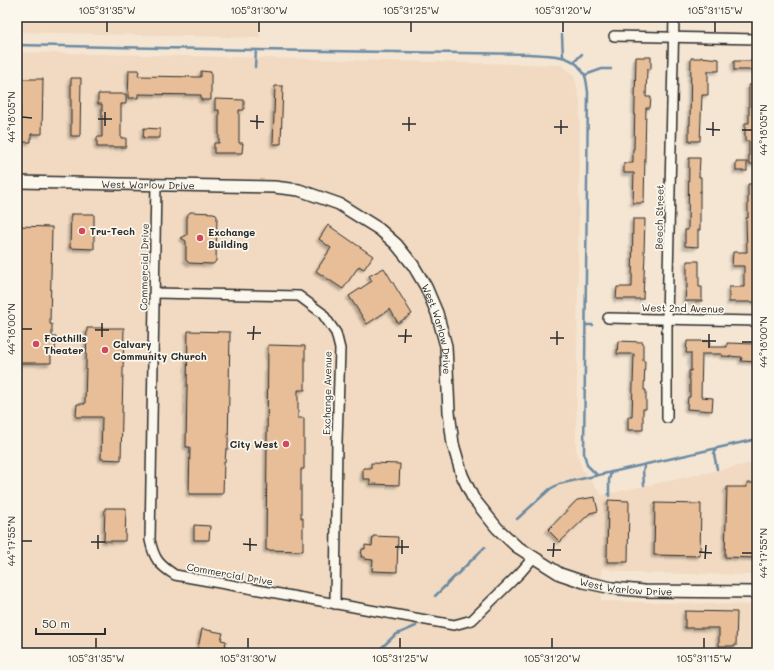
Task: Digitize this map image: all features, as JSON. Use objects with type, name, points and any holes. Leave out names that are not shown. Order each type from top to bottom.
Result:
[{"type":"street","name":"Beech Street","points":[[667,418],[667,319],[674,17]]},
{"type":"street","points":[[614,36],[757,39]]},
{"type":"street","name":"West Warlow Drive","points":[[17,182],[274,187],[299,190],[339,204],[373,225],[396,244],[413,265],[426,287],[437,313],[446,346],[449,412],[453,444],[462,475],[473,498],[497,528],[516,546],[560,574],[584,582],[612,588],[757,592]]},
{"type":"street","name":"Commercial Drive","points":[[156,184],[150,540],[153,554],[162,566],[175,575],[454,625],[472,620],[533,558]]},
{"type":"street","name":"Exchange Avenue","points":[[155,293],[299,296],[322,313],[336,333],[340,350],[337,441],[335,604]]},
{"type":"street","name":"West 2nd Avenue","points":[[608,318],[757,321]]},
{"type":"shaded area","points":[[17,17],[259,17],[260,38],[17,32]]},
{"type":"shaded area","points":[[17,52],[561,65],[574,75],[580,100],[576,449],[582,469],[602,495],[757,462],[757,575],[629,573],[602,568],[601,601],[757,605],[757,653],[17,653]]},
{"type":"building","points":[[636,57],[651,57],[651,69],[647,69],[646,97],[651,97],[650,108],[646,108],[644,203],[633,203],[634,173],[624,173],[624,163],[633,163]]},
{"type":"building","points":[[701,57],[719,59],[719,71],[708,71],[708,95],[702,95],[700,141],[689,141],[691,58]]},
{"type":"building","points":[[734,61],[757,61],[757,70],[734,70]]},
{"type":"building","points":[[129,70],[139,70],[138,76],[201,77],[201,71],[211,72],[211,100],[201,100],[201,95],[138,94],[138,98],[128,98]]},
{"type":"building","points":[[71,78],[81,78],[80,136],[71,136]]},
{"type":"building","points":[[21,79],[43,79],[42,134],[31,134],[31,142],[20,142]]},
{"type":"building","points":[[749,85],[757,85],[757,164],[749,164],[749,141],[745,141],[745,123],[749,123]]},
{"type":"building","points":[[275,86],[283,86],[281,144],[273,144]]},
{"type":"building","points":[[98,94],[126,94],[126,104],[121,104],[121,138],[126,138],[126,147],[97,147],[97,137],[102,137],[102,104],[98,104]]},
{"type":"building","points":[[215,99],[244,100],[244,110],[239,110],[239,143],[243,143],[242,153],[214,153],[214,143],[219,143],[219,110],[215,110]]},
{"type":"building","points":[[144,128],[160,129],[160,138],[143,138]]},
{"type":"building","points":[[689,158],[700,158],[699,177],[701,177],[701,191],[698,247],[685,246],[685,230],[688,230]]},
{"type":"building","points":[[736,162],[747,162],[747,171],[736,171]]},
{"type":"building","points":[[748,184],[757,184],[756,302],[729,302],[729,287],[744,287],[744,266],[732,266],[733,252],[747,252],[746,218],[748,218]]},
{"type":"building","name":"Exchange Building","points":[[190,212],[214,213],[217,216],[216,261],[213,264],[189,263],[186,260],[186,241],[181,238],[187,235],[187,216]]},
{"type":"building","name":"Tru-Tech","points":[[71,214],[94,214],[94,249],[70,248]]},
{"type":"building","points":[[633,219],[645,219],[643,299],[616,299],[617,287],[632,287]]},
{"type":"building","points":[[328,225],[373,256],[364,269],[359,266],[343,289],[316,271],[331,248],[319,239]]},
{"type":"building","points":[[17,226],[52,227],[50,324],[52,324],[52,337],[56,337],[55,351],[51,351],[51,363],[17,363]]},
{"type":"building","points":[[687,261],[699,261],[699,287],[702,287],[702,301],[685,301],[687,288]]},
{"type":"building","points":[[384,268],[412,314],[398,323],[390,309],[367,324],[349,296],[372,281],[369,276]]},
{"type":"building","points":[[87,328],[124,328],[121,460],[101,459],[102,417],[76,417],[77,404],[85,404]]},
{"type":"building","points":[[188,331],[230,332],[228,449],[226,449],[224,462],[223,494],[189,494],[190,447],[186,447]]},
{"type":"building","points":[[618,341],[643,342],[646,409],[643,409],[643,430],[628,430],[628,417],[632,417],[634,354],[617,354]]},
{"type":"building","points":[[687,341],[710,341],[709,347],[727,347],[727,343],[757,344],[757,362],[741,361],[742,357],[722,356],[722,354],[702,354],[701,397],[713,398],[712,411],[687,409],[688,397],[690,397],[689,371],[691,371],[691,353],[686,353]]},
{"type":"building","name":"City West","points":[[268,345],[305,346],[305,390],[298,390],[298,418],[304,418],[304,469],[301,469],[303,551],[266,550]]},
{"type":"building","points":[[371,463],[400,464],[399,485],[370,484],[370,479],[363,479],[363,468],[371,468]]},
{"type":"building","points":[[747,483],[757,483],[757,558],[725,557],[727,487],[747,487]]},
{"type":"building","points":[[595,497],[598,511],[590,513],[560,542],[548,530],[577,500]]},
{"type":"building","points":[[608,500],[629,501],[628,562],[607,562]]},
{"type":"building","points":[[655,503],[701,504],[700,556],[654,555]]},
{"type":"building","points":[[105,508],[126,508],[125,541],[104,541]]},
{"type":"building","points":[[194,525],[210,526],[209,540],[194,540]]},
{"type":"building","points":[[373,536],[398,537],[397,572],[372,571],[373,560],[361,557],[362,549],[365,549],[365,545],[372,546]]},
{"type":"building","points":[[685,611],[737,612],[736,646],[719,646],[719,628],[685,628]]},
{"type":"building","points":[[202,629],[223,633],[221,640],[226,641],[224,653],[197,653]]},
{"type":"waterway","points":[[562,35],[563,57]]},
{"type":"waterway","points":[[17,45],[529,54],[561,57],[575,63],[581,68],[585,76],[588,92],[584,453],[587,465],[597,475]]},
{"type":"waterway","points":[[255,67],[256,50]]},
{"type":"waterway","points":[[575,61],[582,54]]},
{"type":"waterway","points":[[585,75],[602,69],[611,69]]},
{"type":"waterway","points":[[586,325],[593,325]]},
{"type":"waterway","points":[[517,519],[550,489],[559,484],[757,439]]},
{"type":"waterway","points":[[716,448],[714,454],[717,469]]},
{"type":"waterway","points":[[644,485],[643,471],[645,464]]},
{"type":"waterway","points":[[609,496],[609,480],[611,472]]},
{"type":"waterway","points":[[435,596],[485,547]]},
{"type":"waterway","points":[[376,653],[395,635],[416,626]]},
{"type":"place","name":"Tru-Tech","points":[[82,231]]},
{"type":"place","name":"Exchange Building","points":[[200,238]]},
{"type":"place","name":"Foothills Theater","points":[[36,344]]},
{"type":"place","name":"Calvary Community Church","points":[[105,350]]},
{"type":"place","name":"City West","points":[[286,444]]}]
